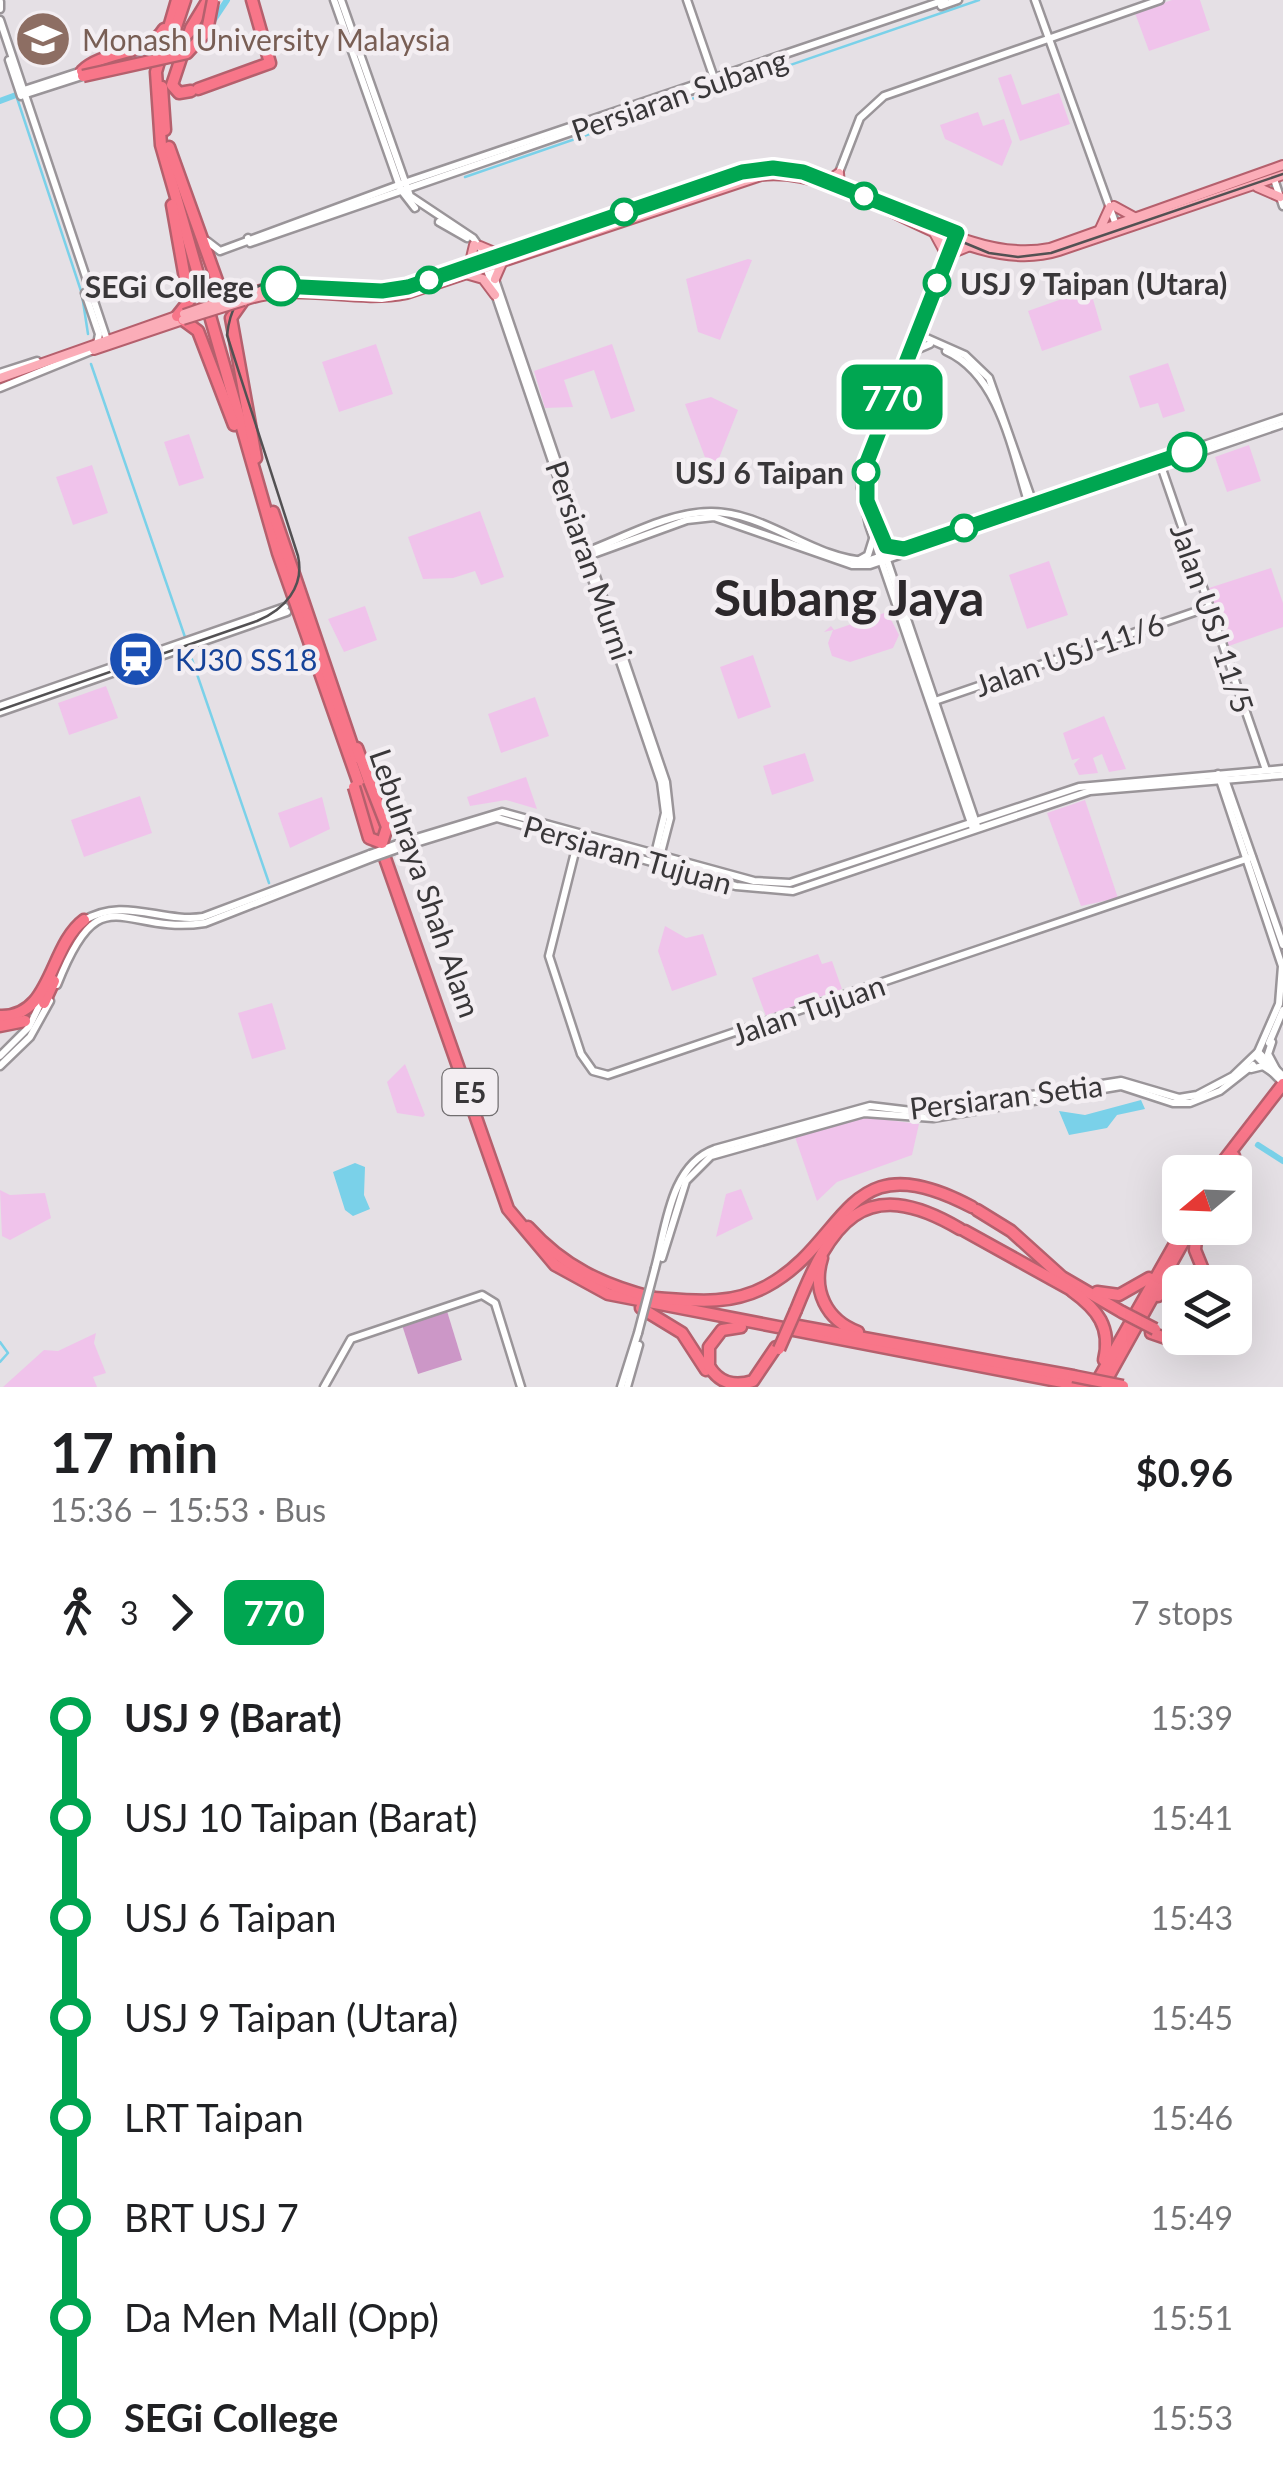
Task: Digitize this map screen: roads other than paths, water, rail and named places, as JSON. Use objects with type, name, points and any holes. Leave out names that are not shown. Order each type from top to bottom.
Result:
[{"type":"highway","points":[[80,67],[150,44],[167,33],[177,0]]},
{"type":"highway","name":"Lebuhraya Shah Alam","points":[[185,0],[167,33],[155,92],[165,146],[278,553],[508,1196],[525,1223],[564,1262],[613,1287],[898,1343],[1091,1387]]},
{"type":"highway","points":[[80,67],[181,56],[203,38],[214,3]]},
{"type":"highway","points":[[214,3],[182,51],[172,85],[179,93],[270,63],[253,4]]},
{"type":"highway","points":[[165,146],[188,194],[220,289],[240,298],[231,318],[256,462]]},
{"type":"highway","points":[[165,146],[189,301],[181,317],[192,322],[198,331],[278,553]]},
{"type":"highway","name":"Lebuhraya Shah Alam","points":[[165,146],[312,640],[498,1188],[522,1230],[555,1265],[608,1294],[762,1326],[1126,1386]]},
{"type":"highway","points":[[312,640],[388,832],[382,843],[369,838],[312,640]]},
{"type":"highway","points":[[44,1004],[70,941],[88,922]]},
{"type":"highway","points":[[0,1016],[22,1013],[33,1005],[60,947],[88,922]]},
{"type":"highway","points":[[0,1026],[25,1021]]},
{"type":"highway","points":[[1229,1155],[1282,1086]]},
{"type":"highway","points":[[1235,1155],[1282,1086]]},
{"type":"highway","points":[[654,1298],[718,1302],[752,1292],[788,1272],[854,1201],[895,1186],[941,1191],[1011,1231],[1096,1310],[1105,1329],[1107,1350],[1102,1381]]},
{"type":"highway","points":[[751,1387],[766,1375],[823,1238],[858,1214],[884,1206],[928,1210],[1162,1335]]},
{"type":"highway","points":[[823,1238],[818,1276],[828,1310],[853,1330],[898,1343]]},
{"type":"highway","points":[[1071,1286],[1119,1295],[1142,1285],[1176,1245]]},
{"type":"highway","points":[[1091,1387],[1102,1381],[1182,1245]]},
{"type":"highway","points":[[1102,1381],[1164,1259]]},
{"type":"highway","points":[[608,1294],[672,1323],[709,1375],[724,1387]]},
{"type":"highway","points":[[1144,1313],[1162,1294]]},
{"type":"highway","points":[[762,1326],[732,1327],[714,1336],[707,1356],[715,1375],[724,1382],[746,1385],[764,1370],[778,1348]]},
{"type":"highway","points":[[1153,1331],[1162,1333]]},
{"type":"main road","points":[[338,0],[409,200],[477,245],[504,256],[752,177],[785,176],[833,185],[932,230],[1024,252],[1162,216]]},
{"type":"main road","points":[[338,0],[409,200]]},
{"type":"main road","points":[[688,0],[714,80]]},
{"type":"main road","name":"Persiaran Subang","points":[[188,194],[214,251],[946,0]]},
{"type":"main road","name":"Persiaran Subang","points":[[714,80],[958,0]]},
{"type":"main road","points":[[1038,0],[1119,228]]},
{"type":"main road","points":[[833,185],[860,118],[878,99],[1160,0]]},
{"type":"main road","points":[[0,20],[98,327],[94,348]]},
{"type":"main road","points":[[1048,26],[1066,32]]},
{"type":"main road","points":[[1041,41],[1048,26]]},
{"type":"main road","points":[[1066,32],[1058,50],[1112,207],[1138,218]]},
{"type":"main road","points":[[0,33],[24,92],[107,340]]},
{"type":"main road","points":[[1041,41],[1058,50]]},
{"type":"main road","points":[[60,78],[80,67]]},
{"type":"main road","points":[[24,92],[80,67]]},
{"type":"main road","points":[[24,92],[80,67]]},
{"type":"main road","points":[[31,116],[39,123],[36,132]]},
{"type":"main road","points":[[562,233],[742,172],[782,168],[833,185],[974,246],[1024,258],[1083,243],[1279,173]]},
{"type":"main road","points":[[1083,243],[1138,218],[1279,173]]},
{"type":"main road","points":[[1279,173],[1282,198]]},
{"type":"main road","points":[[1248,183],[1282,198]]},
{"type":"main road","points":[[1099,232],[1112,207]]},
{"type":"main road","points":[[932,230],[946,254]]},
{"type":"main road","points":[[954,235],[862,468],[862,496],[975,827]]},
{"type":"main road","points":[[0,380],[107,340],[240,298],[282,292],[398,296],[548,238]]},
{"type":"main road","points":[[477,245],[487,263]]},
{"type":"main road","points":[[464,270],[477,245]]},
{"type":"main road","points":[[946,254],[974,246]]},
{"type":"main road","points":[[862,563],[876,538],[866,495],[866,470],[946,254]]},
{"type":"main road","points":[[495,279],[504,256]]},
{"type":"main road","name":"Persiaran Murni","points":[[487,263],[666,782],[668,826],[657,859]]},
{"type":"main road","name":"Persiaran Murni","points":[[487,263],[661,782],[665,813],[657,859]]},
{"type":"main road","points":[[464,270],[480,277],[496,296]]},
{"type":"main road","points":[[0,380],[181,317]]},
{"type":"main road","points":[[923,318],[931,342],[963,360],[984,379],[1019,468]]},
{"type":"main road","points":[[914,335],[985,364],[982,370],[994,386],[1033,509]]},
{"type":"main road","points":[[909,354],[931,342]]},
{"type":"main road","points":[[0,380],[94,348]]},
{"type":"main road","points":[[24,372],[71,353]]},
{"type":"main road","points":[[522,376],[524,364]]},
{"type":"main road","points":[[862,563],[1033,509],[1283,421]]},
{"type":"main road","points":[[976,527],[1269,426]]},
{"type":"main road","name":"Jalan USJ 11/5","points":[[1161,466],[1266,770]]},
{"type":"main road","points":[[1026,489],[1050,500]]},
{"type":"main road","points":[[1012,513],[1026,489]]},
{"type":"main road","points":[[585,554],[682,516],[713,512],[862,563],[891,582]]},
{"type":"main road","points":[[580,531],[604,548]]},
{"type":"main road","points":[[876,538],[894,550],[904,551]]},
{"type":"main road","points":[[596,577],[604,548]]},
{"type":"main road","points":[[891,582],[896,562],[904,551]]},
{"type":"main road","name":"Jalan USJ 11/6","points":[[932,701],[1210,606]]},
{"type":"main road","points":[[0,709],[284,611]]},
{"type":"main road","name":"Persiaran Tujuan","points":[[88,922],[116,908],[176,920],[204,917],[495,812],[632,848],[736,886],[793,891],[975,827],[1097,790],[1200,782],[1266,770],[1283,772]]},
{"type":"main road","name":"Persiaran Tujuan","points":[[403,845],[492,818],[657,859],[677,860],[754,882],[790,883],[975,827],[996,816],[1087,786],[1283,772]]},
{"type":"main road","name":"Persiaran Setia","points":[[1221,777],[1283,945]]},
{"type":"main road","points":[[1200,782],[1229,797],[1238,784],[1250,777]]},
{"type":"main road","points":[[968,806],[996,816]]},
{"type":"main road","points":[[946,833],[960,823],[968,806]]},
{"type":"main road","points":[[668,826],[669,848],[677,860]]},
{"type":"main road","points":[[632,848],[649,844],[661,834]]},
{"type":"main road","name":"Jalan Tujuan","points":[[578,840],[549,956],[581,1054],[593,1070],[608,1075],[1250,858]]},
{"type":"main road","name":"Persiaran Setia","points":[[657,1268],[667,1226],[661,1213],[673,1202],[683,1174],[708,1152],[858,1108],[909,1115],[1128,1081],[1169,1096],[1188,1097],[1233,1076],[1259,1055],[1272,1028],[1282,975],[1261,889]]},
{"type":"main road","points":[[1,1058],[13,1057],[36,1028],[70,950],[88,922]]},
{"type":"main road","points":[[1,1058],[29,1028],[64,946],[88,922]]},
{"type":"main road","points":[[1282,1014],[1268,1054],[1282,1086]]},
{"type":"main road","name":"Persiaran Setia","points":[[657,1268],[691,1172],[710,1156],[760,1141],[768,1144],[774,1137],[864,1113],[958,1112],[967,1118],[974,1110],[1043,1104],[1054,1098],[1122,1086],[1181,1103],[1220,1090],[1259,1055],[1282,1014]]},
{"type":"main road","points":[[1259,1055],[1274,1071]]},
{"type":"main road","points":[[1220,1090],[1253,1068],[1263,1066],[1274,1071]]},
{"type":"main road","points":[[625,1386],[657,1268]]},
{"type":"main road","points":[[324,1387],[352,1340],[482,1295],[495,1304],[521,1387]]},
{"type":"water","points":[[1141,1100],[1145,1109],[1117,1115],[1107,1128],[1069,1135],[1059,1111],[1085,1115]]},
{"type":"water","points":[[355,1163],[365,1167],[364,1195],[370,1209],[353,1216],[345,1210],[333,1172]]},
{"type":"waterway","points":[[95,69],[195,35],[209,27],[227,0]]},
{"type":"waterway","points":[[465,177],[979,0]]},
{"type":"waterway","points":[[16,95],[81,291]]},
{"type":"waterway","points":[[0,101],[16,95]]},
{"type":"waterway","points":[[82,295],[88,334]]},
{"type":"waterway","points":[[91,364],[186,640]]},
{"type":"waterway","points":[[188,648],[269,883]]},
{"type":"waterway","points":[[1258,1145],[1283,1161]]},
{"type":"waterway","points":[[0,1342],[8,1353],[0,1362]]},
{"type":"tram line","points":[[0,710],[257,621],[276,611],[290,596],[298,578],[298,556],[227,335],[236,304],[261,285],[435,281],[759,173],[801,175],[989,253],[1018,257],[1051,253],[1283,174]]},
{"type":"place","name":"Monash University Malaysia","points":[[43,39]]},
{"type":"place","name":"USJ 9 Taipan (Utara)","points":[[937,283]]},
{"type":"place","name":"SEGi College","points":[[281,286]]},
{"type":"place","name":"USJ 6 Taipan","points":[[866,472]]},
{"type":"place","name":"KJ30 SS18","points":[[136,659]]},
{"type":"district","name":"Subang Jaya","points":[[849,597]]}]
